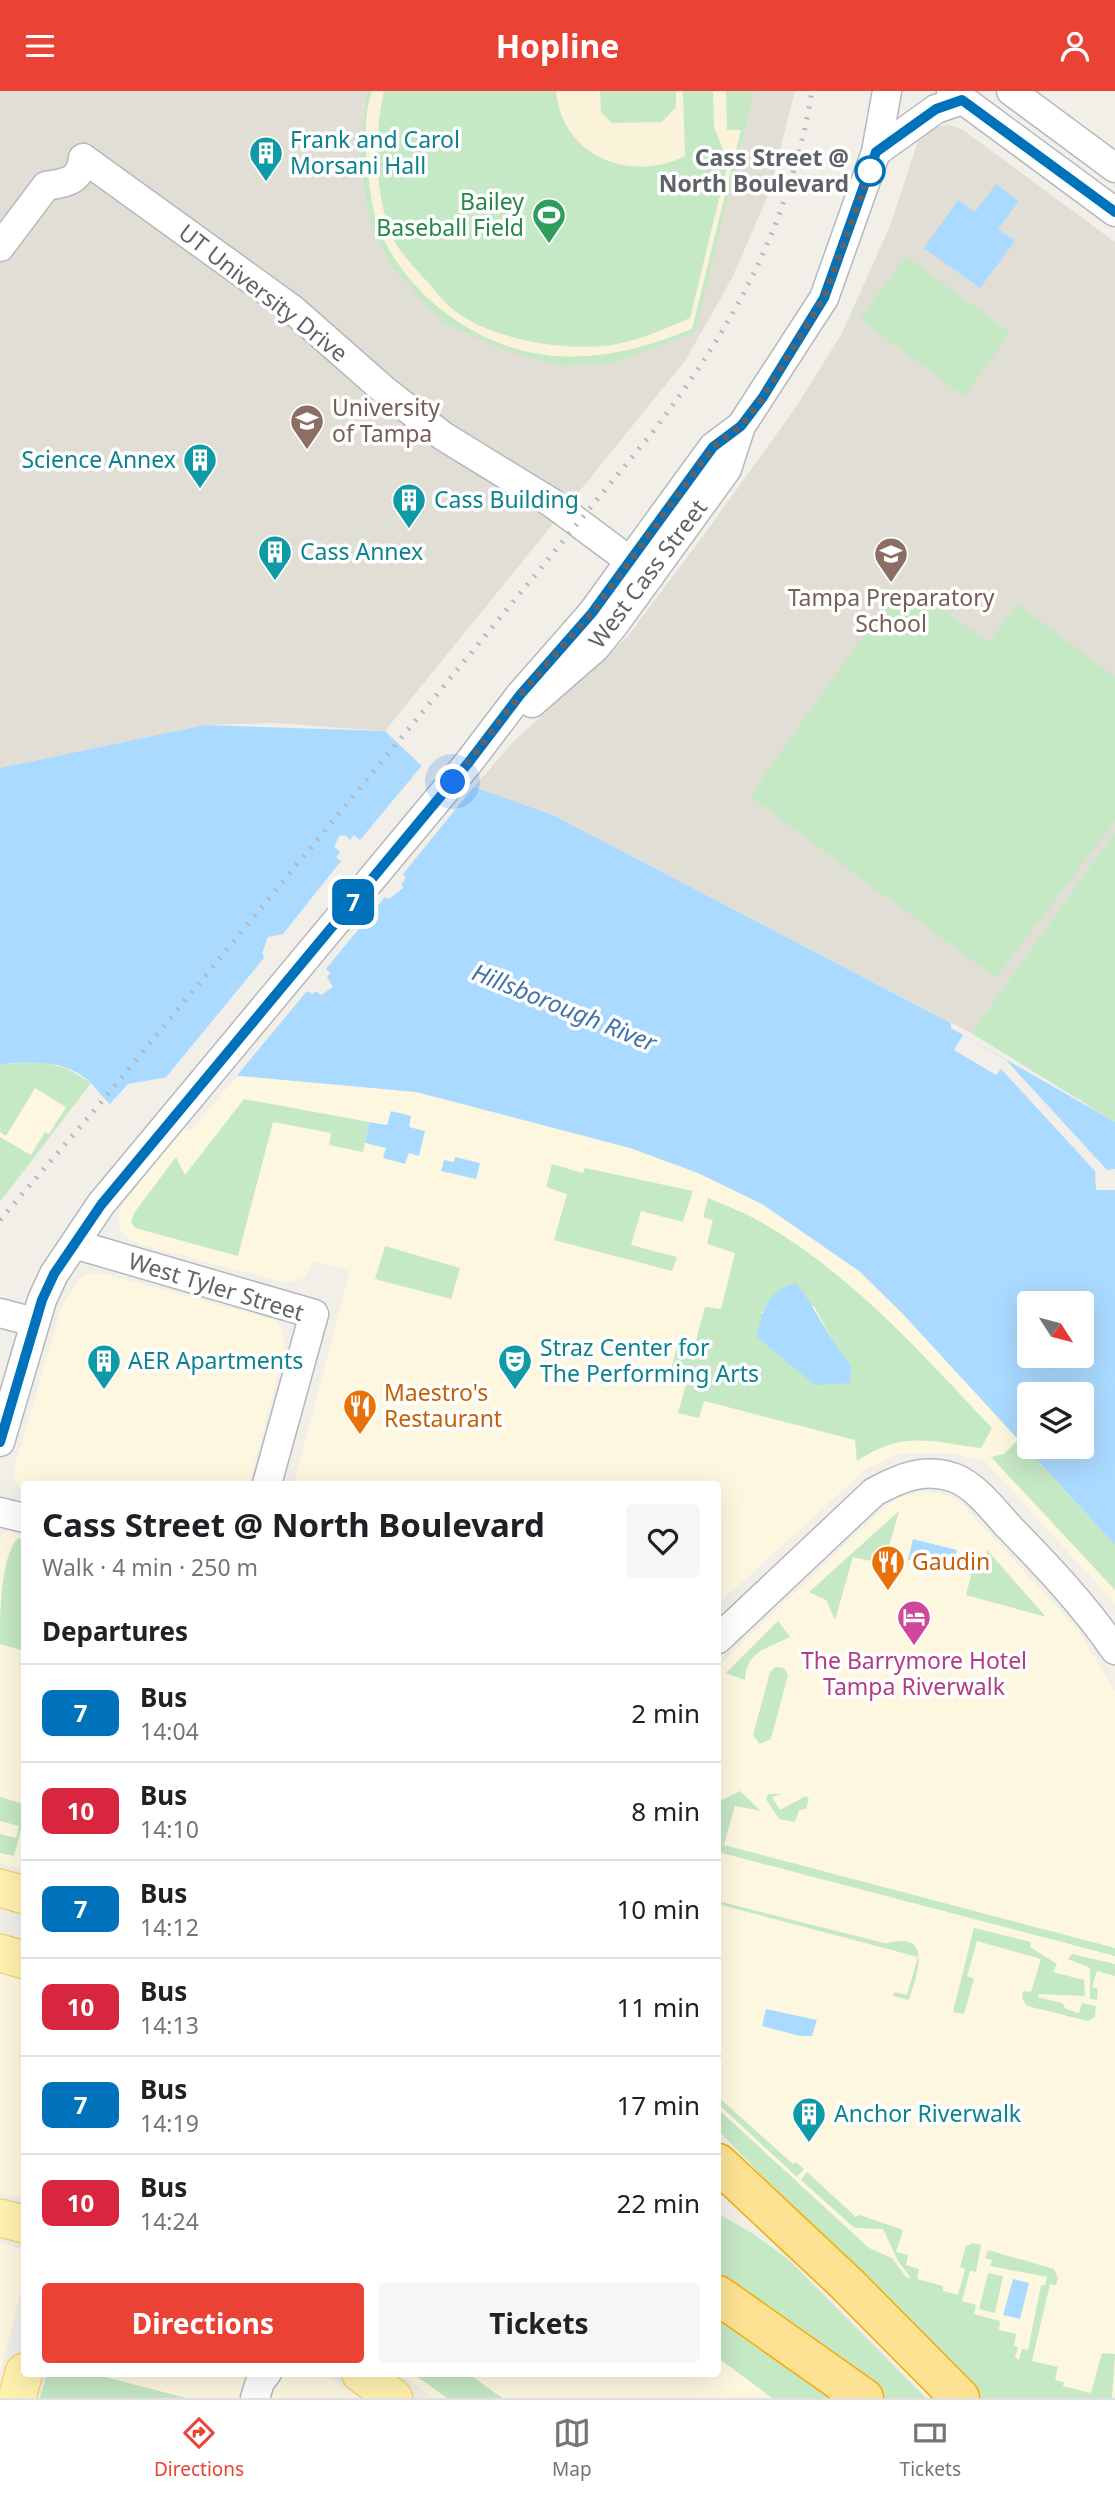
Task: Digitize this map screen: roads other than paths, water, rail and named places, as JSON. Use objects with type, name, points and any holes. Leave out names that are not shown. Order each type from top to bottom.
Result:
[{"type":"highway","points":[[721,2166],[960,2398]]},
{"type":"highway","points":[[721,2198],[795,2235]]},
{"type":"highway","points":[[721,2297],[864,2398]]},
{"type":"main road","points":[[0,1888],[21,1894]]},
{"type":"main road","points":[[0,1953],[21,1959]]},
{"type":"main road","points":[[0,2218],[21,2223]]},
{"type":"main road","points":[[18,2398],[23,2377]]},
{"type":"main road","points":[[365,2377],[394,2398]]},
{"type":"street","name":"West Cass Street","points":[[0,1442],[34,1322],[54,1274],[101,1205],[469,762],[520,695],[592,613],[640,569],[713,447],[741,426],[824,298],[876,152],[887,91]]},
{"type":"street","points":[[1011,91],[1115,168]]},
{"type":"street","points":[[876,152],[957,96],[1115,212]]},
{"type":"street","name":"UT University Drive","points":[[0,247],[46,186],[73,181],[81,173],[83,158],[292,309],[384,390],[443,436],[551,503],[640,569]]},
{"type":"street","name":"West Tyler Street","points":[[74,1244],[314,1314],[268,1481]]},
{"type":"street","points":[[0,1313],[34,1322]]},
{"type":"street","points":[[721,1636],[874,1492],[901,1477],[936,1473],[957,1479],[977,1493],[1077,1599],[1115,1650]]},
{"type":"street","points":[[0,1512],[21,1517]]},
{"type":"street","points":[[255,2398],[264,2377]]},
{"type":"water","points":[[996,184],[1019,201],[998,229],[1015,241],[980,288],[924,248],[958,200],[975,212]]},
{"type":"water","name":"Hillsborough River","points":[[205,725],[385,731],[426,770],[553,815],[951,1023],[951,1028],[1115,1122],[1115,1545],[1036,1459],[1094,1459],[1094,1382],[1017,1382],[1017,1438],[902,1313],[859,1271],[762,1204],[698,1173],[630,1148],[416,1092],[197,1072],[128,1084],[110,1104],[82,1075],[60,1066],[36,1062],[0,1065],[0,768]]},
{"type":"water","points":[[391,1111],[411,1116],[409,1127],[425,1131],[419,1156],[409,1153],[405,1164],[383,1158],[386,1148],[365,1143],[369,1122],[387,1125]]},
{"type":"water","points":[[455,1157],[480,1163],[476,1179],[441,1171],[444,1160],[454,1162]]},
{"type":"water","points":[[797,1284],[851,1365],[850,1383],[815,1385],[757,1337],[764,1311],[773,1296],[788,1286]]},
{"type":"water","points":[[913,1539],[957,1550],[951,1572],[908,1560]]},
{"type":"water","points":[[766,2009],[817,2020],[812,2036],[800,2036],[762,2026]]},
{"type":"water","points":[[1013,2279],[1029,2283],[1020,2319],[1003,2315]]},
{"type":"railway","points":[[0,1220],[104,1099],[652,433],[681,393],[733,313],[773,231],[789,187],[812,91]]},
{"type":"place","name":"Cass Street @ North Boulevard","points":[[870,171]]},
{"type":"place","name":"Frank and Carol Morsani Hall","points":[[266,183]]},
{"type":"place","name":"Bailey Baseball Field","points":[[549,245]]},
{"type":"place","name":"University of Tampa","points":[[307,451]]},
{"type":"place","name":"Science Annex","points":[[200,490]]},
{"type":"place","name":"Cass Building","points":[[409,530]]},
{"type":"place","name":"Cass Annex","points":[[275,582]]},
{"type":"place","name":"Tampa Preparatory School","points":[[891,584]]},
{"type":"place","name":"AER Apartments","points":[[104,1391]]},
{"type":"place","name":"Straz Center for The Performing Arts","points":[[515,1391]]},
{"type":"place","name":"Maestro's Restaurant","points":[[360,1436]]},
{"type":"place","name":"Gaudin","points":[[888,1592]]},
{"type":"place","name":"The Barrymore Hotel Tampa Riverwalk","points":[[914,1647]]},
{"type":"place","name":"Anchor Riverwalk","points":[[809,2144]]}]
